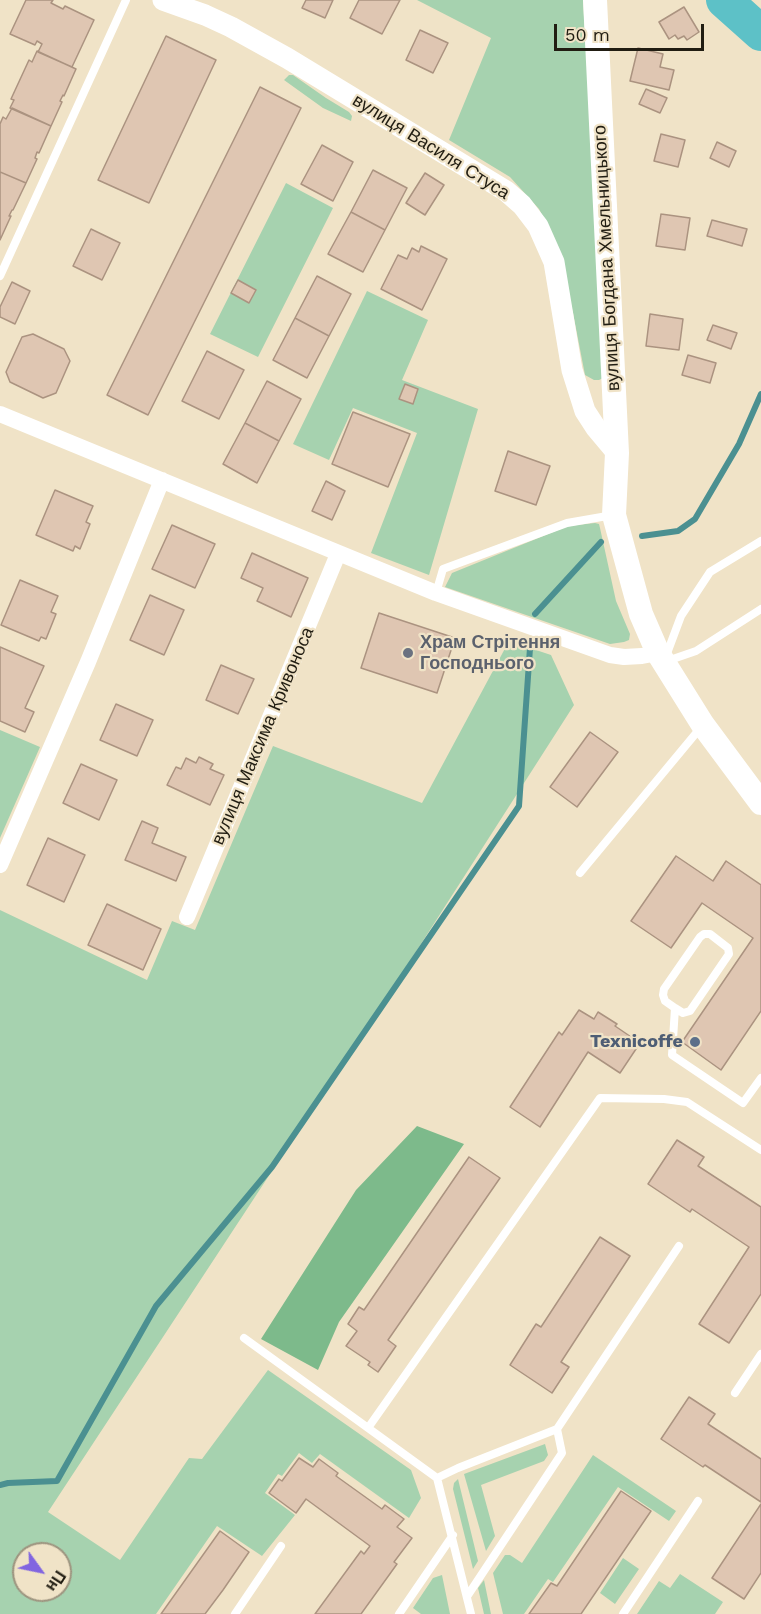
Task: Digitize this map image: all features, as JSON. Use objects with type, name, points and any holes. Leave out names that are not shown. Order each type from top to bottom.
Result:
[{"type":"main road","name":"вулиця Богдана Хмельницького","points":[[595,0],[617,453],[614,515],[641,614],[661,657],[703,725],[761,803]]},
{"type":"street","name":"вулиця Василя Стуса","points":[[163,0],[214,19],[287,58],[506,191],[522,205],[538,225],[554,262],[572,370],[585,411],[617,453]]},
{"type":"street","points":[[0,414],[436,593],[610,655],[661,657]]},
{"type":"street","points":[[0,865],[88,662],[162,480]]},
{"type":"street","name":"вулиця Максима Кривоноса","points":[[187,917],[338,554]]},
{"type":"lane","points":[[0,276],[126,0]]},
{"type":"lane","points":[[436,593],[443,569],[567,523],[614,515]]},
{"type":"lane","points":[[661,657],[681,616],[710,572],[761,541]]},
{"type":"lane","points":[[661,657],[696,651],[761,609]]},
{"type":"lane","points":[[580,873],[703,725]]},
{"type":"lane","points":[[704,934],[710,934],[728,948],[729,954],[690,1011],[683,1013],[675,1008],[665,1001],[664,989],[700,938],[704,934]]},
{"type":"lane","points":[[675,1008],[672,1055],[743,1103],[761,1078]]},
{"type":"lane","points":[[368,1428],[600,1098],[664,1099],[687,1102],[761,1150]]},
{"type":"lane","points":[[438,1478],[557,1429],[679,1246]]},
{"type":"lane","points":[[244,1338],[438,1478],[471,1614]]},
{"type":"lane","points":[[735,1393],[761,1354]]},
{"type":"lane","points":[[468,1595],[562,1453],[557,1429]]},
{"type":"lane","points":[[623,1614],[698,1501]]},
{"type":"lane","points":[[403,1612],[453,1535]]},
{"type":"lane","points":[[235,1614],[280,1546]]},
{"type":"green space","points":[[417,0],[583,0],[604,355],[603,378],[599,380],[585,375],[556,243],[539,209],[510,177],[449,140],[491,38]]},
{"type":"green space","points":[[289,75],[293,75],[349,112],[352,116],[351,121],[323,108],[284,80]]},
{"type":"green space","points":[[286,183],[333,208],[258,357],[210,334]]},
{"type":"green space","points":[[367,291],[428,320],[402,380],[478,409],[429,575],[371,553],[417,433],[353,408],[329,460],[293,444]]},
{"type":"green space","points":[[599,524],[616,601],[630,634],[629,640],[610,644],[445,587],[452,573],[568,526]]},
{"type":"green space","points":[[509,641],[551,655],[574,705],[410,961],[48,1512],[120,1560],[189,1458],[202,1459],[268,1370],[411,1470],[421,1498],[409,1518],[320,1454],[312,1463],[299,1453],[282,1476],[278,1474],[265,1493],[295,1515],[262,1556],[217,1526],[156,1614],[0,1614],[0,910],[147,980],[172,921],[195,930],[273,746],[422,803]]},
{"type":"green space","points":[[0,730],[40,747],[0,838]]},
{"type":"green space","points":[[417,1126],[464,1144],[339,1322],[318,1370],[261,1339],[356,1190]]},
{"type":"green space","points":[[545,1444],[548,1455],[544,1461],[481,1485],[495,1536],[486,1551],[464,1474]]},
{"type":"green space","points":[[593,1455],[676,1511],[669,1521],[618,1487],[553,1582],[548,1579],[524,1614],[503,1614],[493,1573],[505,1555],[510,1555],[522,1563]]},
{"type":"green space","points":[[458,1479],[478,1561],[473,1569],[453,1489]]},
{"type":"green space","points":[[623,1558],[639,1569],[615,1604],[600,1593]]},
{"type":"green space","points":[[680,1574],[723,1602],[715,1614],[637,1614],[659,1581],[670,1588]]},
{"type":"green space","points":[[442,1575],[450,1614],[421,1614],[413,1608],[433,1578]]},
{"type":"green space","points":[[484,1580],[491,1614],[484,1614],[478,1588]]},
{"type":"building","points":[[26,0],[53,0],[51,3],[63,9],[65,6],[94,20],[72,67],[38,52],[42,44],[37,41],[35,45],[10,34]]},
{"type":"building","points":[[306,0],[333,0],[325,18],[302,8]]},
{"type":"building","points":[[359,0],[400,0],[382,34],[350,18]]},
{"type":"building","points":[[684,7],[699,32],[687,40],[684,36],[678,39],[675,35],[669,39],[659,22]]},
{"type":"building","points":[[420,30],[448,43],[433,73],[406,60]]},
{"type":"building","points":[[166,36],[216,60],[149,203],[98,180]]},
{"type":"building","points":[[638,48],[663,54],[660,67],[674,70],[669,90],[630,81]]},
{"type":"building","points":[[37,51],[76,69],[51,126],[10,108],[14,100],[11,99],[29,60],[32,62]]},
{"type":"building","points":[[260,87],[301,108],[148,415],[107,395]]},
{"type":"building","points":[[646,89],[667,98],[660,113],[639,104]]},
{"type":"building","points":[[12,108],[51,126],[39,153],[37,152],[35,158],[37,159],[26,183],[0,172],[0,124]]},
{"type":"building","points":[[661,134],[685,140],[678,167],[654,161]]},
{"type":"building","points":[[717,142],[736,151],[729,167],[710,158]]},
{"type":"building","points":[[322,145],[353,162],[333,201],[301,184]]},
{"type":"building","points":[[373,170],[407,188],[385,230],[351,212]]},
{"type":"building","points":[[0,172],[26,183],[0,240]]},
{"type":"building","points":[[425,173],[444,185],[425,215],[406,203]]},
{"type":"building","points":[[351,212],[385,230],[363,272],[328,254]]},
{"type":"building","points":[[661,214],[690,218],[685,250],[656,246]]},
{"type":"building","points":[[712,220],[747,229],[742,246],[707,236]]},
{"type":"building","points":[[91,229],[120,243],[102,280],[73,266]]},
{"type":"building","points":[[421,246],[447,259],[422,310],[381,289],[398,255],[407,259],[412,248],[419,252]]},
{"type":"building","points":[[317,276],[351,294],[329,336],[295,318]]},
{"type":"building","points":[[238,280],[256,290],[249,303],[231,293]]},
{"type":"building","points":[[12,282],[30,291],[15,324],[0,317],[0,307]]},
{"type":"building","points":[[650,314],[683,319],[679,350],[646,346]]},
{"type":"building","points":[[295,318],[329,336],[307,378],[273,360]]},
{"type":"building","points":[[713,325],[737,333],[731,349],[707,340]]},
{"type":"building","points":[[33,334],[64,349],[70,361],[56,393],[43,398],[10,382],[6,372],[22,337]]},
{"type":"building","points":[[207,351],[244,370],[219,419],[182,401]]},
{"type":"building","points":[[688,355],[716,363],[710,383],[682,375]]},
{"type":"building","points":[[267,381],[301,399],[279,441],[245,423]]},
{"type":"building","points":[[405,384],[418,389],[413,404],[399,399]]},
{"type":"building","points":[[353,412],[410,434],[388,487],[332,464]]},
{"type":"building","points":[[245,423],[279,441],[257,483],[223,464]]},
{"type":"building","points":[[508,451],[550,466],[536,505],[495,491]]},
{"type":"building","points":[[326,481],[345,491],[332,520],[312,511]]},
{"type":"building","points":[[55,490],[93,506],[86,522],[90,524],[80,549],[75,546],[73,551],[36,535]]},
{"type":"building","points":[[172,525],[215,544],[195,588],[152,569]]},
{"type":"building","points":[[252,553],[308,578],[291,617],[257,601],[263,588],[241,578]]},
{"type":"building","points":[[20,580],[58,596],[51,612],[56,614],[46,639],[41,637],[39,641],[1,625]]},
{"type":"building","points":[[150,595],[184,610],[164,655],[130,640]]},
{"type":"building","name":"Храм Стрітення Господнього","points":[[379,613],[455,638],[437,693],[361,668]]},
{"type":"building","points":[[0,647],[44,666],[25,708],[34,712],[25,732],[0,721]]},
{"type":"building","points":[[221,665],[254,679],[238,714],[206,700]]},
{"type":"building","points":[[116,704],[153,720],[137,756],[100,740]]},
{"type":"building","points":[[590,732],[618,752],[577,807],[550,787]]},
{"type":"building","points":[[199,757],[213,764],[210,769],[224,775],[210,805],[167,785],[176,767],[181,769],[186,758],[196,763]]},
{"type":"building","points":[[81,764],[117,780],[99,820],[63,803]]},
{"type":"building","points":[[142,821],[158,828],[152,843],[186,857],[176,881],[125,860]]},
{"type":"building","points":[[48,838],[85,855],[64,902],[27,885]]},
{"type":"building","points":[[676,856],[713,881],[726,861],[761,885],[761,1011],[721,1070],[682,1042],[753,938],[702,903],[671,948],[631,921]]},
{"type":"building","points":[[107,904],[161,929],[143,970],[88,945]]},
{"type":"building","points":[[579,1010],[594,1019],[598,1012],[640,1043],[620,1073],[588,1052],[540,1127],[510,1107],[559,1032],[562,1035]]},
{"type":"building","points":[[677,1140],[704,1157],[698,1166],[761,1207],[761,1294],[729,1343],[699,1324],[749,1247],[692,1209],[690,1212],[648,1184]]},
{"type":"building","points":[[469,1157],[500,1178],[388,1340],[396,1346],[378,1372],[368,1365],[370,1362],[346,1346],[357,1331],[348,1324],[359,1307],[364,1310]]},
{"type":"building","points":[[600,1237],[630,1256],[561,1362],[569,1367],[552,1393],[510,1365],[536,1324],[541,1327]]},
{"type":"building","points":[[689,1397],[715,1414],[708,1424],[761,1459],[761,1502],[661,1439]]},
{"type":"building","points":[[299,1458],[313,1467],[319,1459],[338,1473],[336,1476],[382,1509],[385,1505],[404,1519],[397,1527],[412,1538],[394,1562],[397,1564],[361,1614],[315,1614],[361,1551],[364,1554],[370,1546],[306,1499],[296,1513],[269,1493],[279,1479],[282,1481]]},
{"type":"building","points":[[621,1491],[651,1511],[581,1614],[529,1614],[551,1583],[557,1586]]},
{"type":"building","points":[[761,1504],[761,1573],[744,1599],[712,1578]]},
{"type":"building","points":[[220,1531],[249,1552],[223,1590],[205,1614],[161,1614]]},
{"type":"waterway","points":[[724,0],[761,33]]},
{"type":"waterway","points":[[642,536],[678,531],[695,519],[739,444],[761,394]]},
{"type":"waterway","points":[[535,614],[601,542]]},
{"type":"waterway","points":[[0,1485],[57,1481],[156,1306],[272,1167],[519,806],[530,648]]},
{"type":"place","name":"Храм Стрітення Господнього","points":[[408,653]]},
{"type":"place","name":"Texnicoffe","points":[[695,1042]]}]
